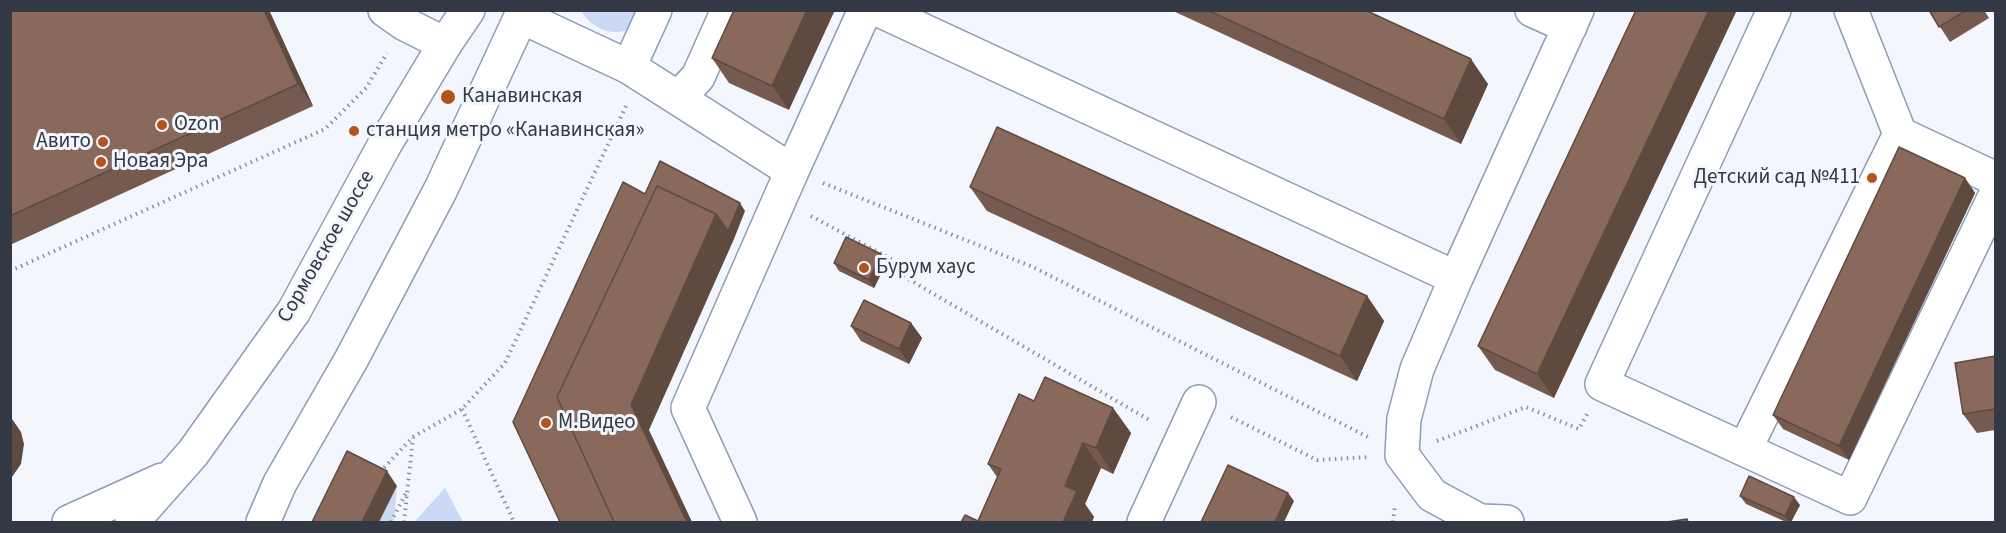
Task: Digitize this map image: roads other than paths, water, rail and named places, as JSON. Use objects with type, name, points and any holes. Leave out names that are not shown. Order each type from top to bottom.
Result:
[{"type":"main road","name":"Сормовское шоссе","points":[[132,522],[192,453],[294,311],[385,144],[444,44],[468,10]]},
{"type":"main road","points":[[635,70],[655,10]]},
{"type":"main road","points":[[679,97],[698,77],[728,10]]},
{"type":"main road","points":[[740,522],[688,408],[866,10]]},
{"type":"main road","points":[[879,10],[1456,278]]},
{"type":"main road","points":[[1507,522],[1480,521],[1432,495],[1402,454],[1404,419],[1417,369],[1574,19],[1532,10]]},
{"type":"main road","points":[[1774,10],[1602,384],[1850,498],[1995,195]]},
{"type":"main road","points":[[1851,10],[1900,134],[1995,179]]},
{"type":"main road","points":[[263,522],[280,483],[351,360],[441,189],[523,14],[635,70],[679,97],[786,185]]},
{"type":"main road","points":[[395,17],[444,44]]},
{"type":"main road","points":[[1745,449],[1900,134]]},
{"type":"main road","points":[[1144,522],[1199,402]]},
{"type":"main road","name":"Сормовское шоссе","points":[[69,522],[172,475]]},
{"type":"main road","points":[[240,522],[280,483]]},
{"type":"place","name":"Канавинская","points":[[448,97]]},
{"type":"place","name":"Ozon","points":[[162,125]]},
{"type":"place","name":"станция метро «Канавинская»","points":[[354,131]]},
{"type":"place","name":"Авито","points":[[103,142]]},
{"type":"place","name":"Новая Эра","points":[[101,162]]},
{"type":"place","name":"Детский сад №411","points":[[1872,178]]},
{"type":"place","name":"Бурум хаус","points":[[864,268]]},
{"type":"place","name":"М.Видео","points":[[546,423]]}]
